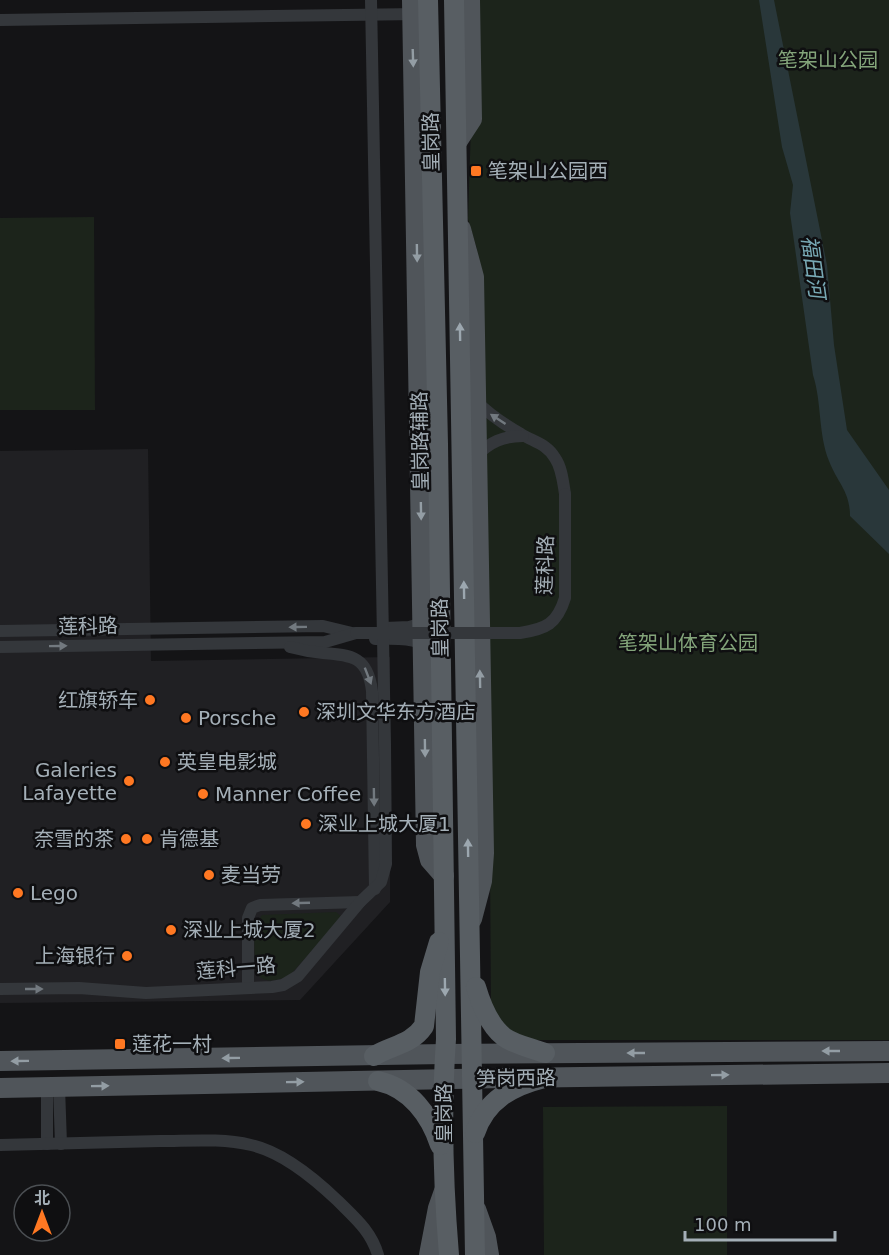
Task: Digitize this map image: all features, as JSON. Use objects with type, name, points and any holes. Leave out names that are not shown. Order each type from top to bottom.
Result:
[{"type":"highway","name":"皇岗路","points":[[454,0],[475,1255]]},
{"type":"highway","name":"皇岗路","points":[[420,7],[440,595],[444,876],[444,1191],[449,1255]]},
{"type":"highway","points":[[374,1056],[388,1047],[408,1042],[424,1026],[430,972],[444,928]]},
{"type":"highway","points":[[471,970],[481,1002],[498,1031],[514,1043],[545,1053]]},
{"type":"highway","points":[[473,1138],[484,1113],[509,1089],[544,1078]]},
{"type":"highway","points":[[378,1081],[401,1090],[417,1105],[435,1130],[444,1155]]},
{"type":"main road","points":[[457,142],[472,119],[470,0]]},
{"type":"main road","name":"皇岗路辅路","points":[[420,7],[422,634],[427,851],[436,869],[444,876]]},
{"type":"main road","points":[[458,216],[474,277],[483,854],[479,894],[470,925]]},
{"type":"main road","name":"笋岗西路","points":[[0,1061],[445,1054],[889,1051]]},
{"type":"main road","name":"笋岗西路","points":[[0,1088],[889,1073]]},
{"type":"main road","points":[[429,1255],[438,1208],[444,1191]]},
{"type":"main road","points":[[474,1195],[489,1255]]},
{"type":"street","name":"莲科一路","points":[[0,989],[68,988],[146,993],[283,985],[294,979],[384,876],[386,864],[383,639],[371,0]]},
{"type":"street","points":[[0,20],[371,14],[420,7]]},
{"type":"street","name":"莲科路","points":[[0,647],[325,642],[356,634],[537,631],[555,619],[560,612],[566,586],[563,480],[556,459],[550,452],[537,441],[523,436],[494,417],[475,400]]},
{"type":"street","points":[[476,456],[484,448],[501,438],[523,436]]},
{"type":"street","points":[[440,595],[437,612],[428,622],[422,634],[441,674]]},
{"type":"street","name":"莲科路","points":[[0,631],[323,626],[383,639],[409,640],[422,634]]},
{"type":"street","name":"莲科路","points":[[383,639],[422,634]]},
{"type":"street","points":[[271,643],[320,653],[346,655],[359,660],[369,675],[372,691],[375,889]]},
{"type":"street","points":[[248,988],[248,918],[252,908],[260,904],[360,902]]},
{"type":"street","points":[[53,1087],[61,1143]]},
{"type":"street","points":[[47,1144],[53,1087]]},
{"type":"street","points":[[0,1145],[212,1141],[252,1145],[273,1153],[323,1187],[364,1226],[374,1242],[378,1255]]},
{"type":"shaded area","points":[[148,449],[151,661],[390,657],[390,902],[300,1000],[0,1003],[0,451]]},
{"type":"green space","name":"笔架山体育公园","points":[[475,0],[889,0],[889,1040],[535,1040],[511,1037],[491,1006],[489,718],[477,249],[468,219]]},
{"type":"green space","points":[[94,217],[95,410],[0,410],[0,218]]},
{"type":"green space","points":[[336,912],[341,916],[340,920],[289,976],[265,980],[257,974],[254,925],[262,915]]},
{"type":"green space","points":[[727,1106],[727,1255],[544,1255],[543,1107]]},
{"type":"water","name":"福田河","points":[[759,0],[774,0],[827,265],[834,345],[847,430],[889,490],[889,554],[850,516],[846,494],[832,469],[821,429],[790,213],[793,185],[782,147]]},
{"type":"place","name":"笔架山公园西","points":[[476,171]]},
{"type":"place","name":"红旗轿车","points":[[150,700]]},
{"type":"place","name":"深圳文华东方酒店","points":[[304,712]]},
{"type":"place","name":"Porsche","points":[[186,718]]},
{"type":"place","name":"英皇电影城","points":[[165,762]]},
{"type":"place","name":"Galeries Lafayette","points":[[129,781]]},
{"type":"place","name":"Manner Coffee","points":[[203,794]]},
{"type":"place","name":"深业上城大厦1","points":[[306,824]]},
{"type":"place","name":"奈雪的茶","points":[[126,839]]},
{"type":"place","name":"肯德基","points":[[147,839]]},
{"type":"place","name":"麦当劳","points":[[209,875]]},
{"type":"place","name":"Lego","points":[[18,893]]},
{"type":"place","name":"深业上城大厦2","points":[[171,930]]},
{"type":"place","name":"上海银行","points":[[127,956]]},
{"type":"place","name":"莲花一村","points":[[120,1044]]},
{"type":"park label","name":"笔架山公园","points":[[828,60]]}]
